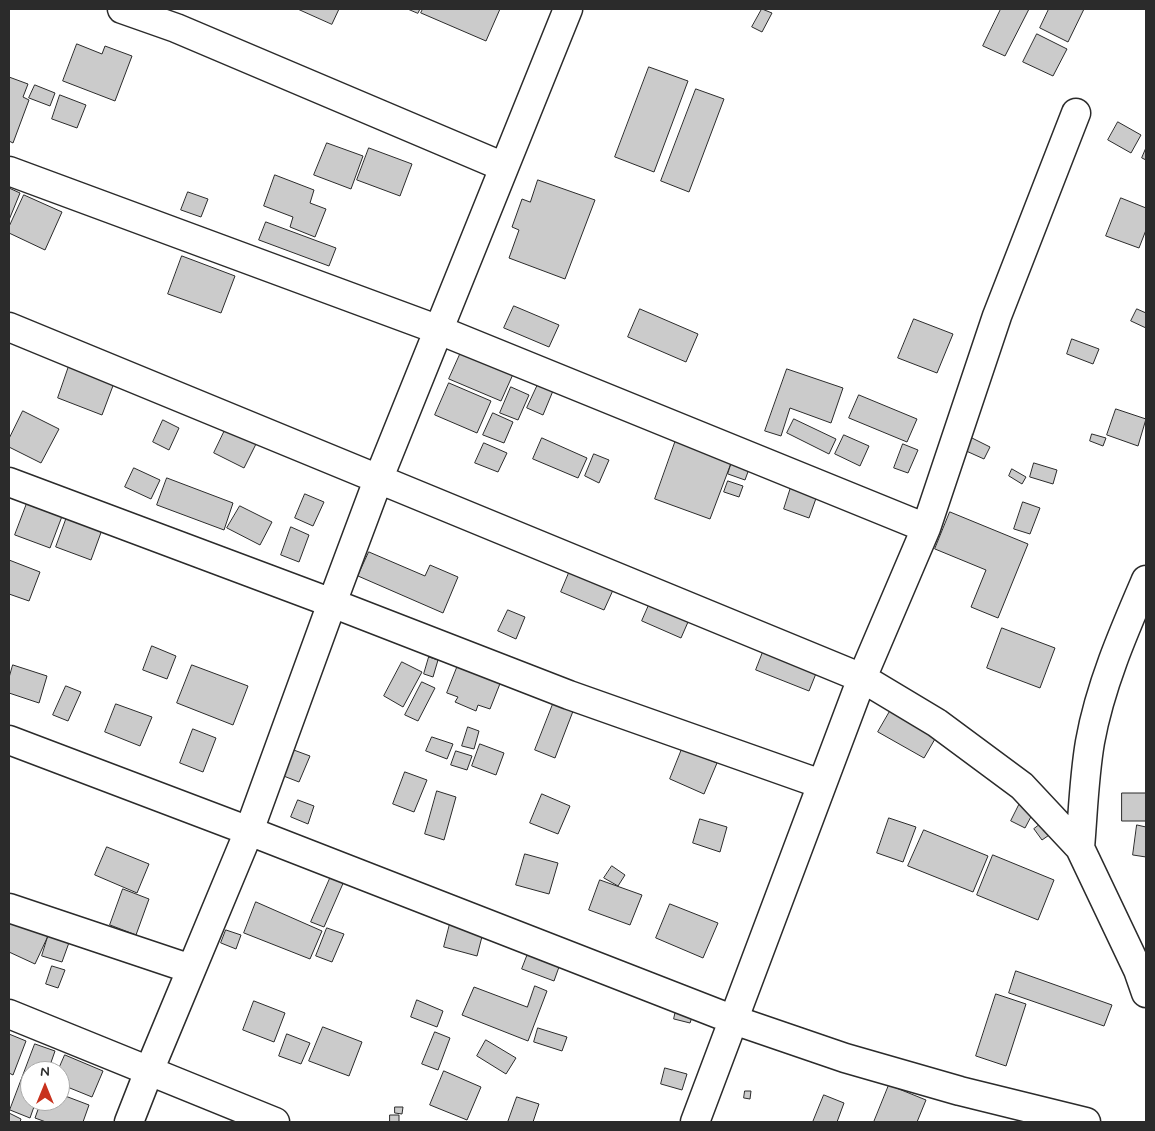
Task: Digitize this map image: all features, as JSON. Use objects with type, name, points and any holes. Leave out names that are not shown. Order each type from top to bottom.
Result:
[{"type":"street","points":[[122,9],[176,28],[504,167]]},
{"type":"street","points":[[129,1122],[148,1071],[249,831],[378,480],[568,9]]},
{"type":"street","points":[[695,1122],[862,678],[926,528],[997,316],[1076,114]]},
{"type":"street","points":[[9,171],[439,330],[926,528]]},
{"type":"street","points":[[9,328],[862,678],[938,723],[1022,786],[1080,848],[1138,970],[1146,993]]},
{"type":"street","points":[[9,482],[332,603],[569,695],[821,784]]},
{"type":"street","points":[[1080,848],[1090,741],[1119,644],[1146,580]]},
{"type":"street","points":[[9,740],[249,831],[734,1020],[845,1058],[951,1089],[1086,1122]]},
{"type":"street","points":[[9,908],[191,969]]},
{"type":"street","points":[[9,1014],[275,1122]]},
{"type":"building","points":[[298,9],[339,9],[332,24]]},
{"type":"building","points":[[408,9],[420,9],[418,13]]},
{"type":"building","points":[[423,9],[500,9],[486,41],[421,13]]},
{"type":"building","points":[[762,9],[772,13],[762,32],[752,27]]},
{"type":"building","points":[[1001,9],[1029,9],[1005,56],[983,46]]},
{"type":"building","points":[[1049,9],[1084,9],[1068,42],[1040,28]]},
{"type":"building","points":[[1037,34],[1067,49],[1053,76],[1023,62]]},
{"type":"building","points":[[77,44],[102,54],[105,46],[132,56],[115,101],[63,81]]},
{"type":"building","points":[[649,67],[688,81],[654,172],[615,157]]},
{"type":"building","points":[[9,77],[28,84],[23,97],[29,100],[13,143],[9,141]]},
{"type":"building","points":[[35,85],[55,93],[50,106],[29,98]]},
{"type":"building","points":[[696,89],[724,99],[689,192],[661,181]]},
{"type":"building","points":[[60,95],[86,105],[77,128],[52,119]]},
{"type":"building","points":[[1118,122],[1141,135],[1131,153],[1108,140]]},
{"type":"building","points":[[327,143],[363,156],[351,189],[314,175]]},
{"type":"building","points":[[369,148],[412,164],[400,196],[357,180]]},
{"type":"building","points":[[1146,148],[1146,160],[1142,158]]},
{"type":"building","points":[[275,175],[314,190],[310,203],[326,209],[315,237],[290,227],[293,217],[264,206]]},
{"type":"building","points":[[538,180],[595,200],[565,279],[509,258],[519,230],[512,227],[522,199],[530,202]]},
{"type":"building","points":[[9,188],[20,193],[9,220]]},
{"type":"building","points":[[188,192],[208,199],[201,217],[181,210]]},
{"type":"building","points":[[24,195],[62,212],[45,250],[9,233],[9,227]]},
{"type":"building","points":[[1121,198],[1146,208],[1146,230],[1139,248],[1106,236]]},
{"type":"building","points":[[266,222],[336,248],[329,266],[259,240]]},
{"type":"building","points":[[182,256],[235,276],[221,313],[168,294]]},
{"type":"building","points":[[514,306],[559,325],[549,347],[504,328]]},
{"type":"building","points":[[640,309],[698,334],[686,362],[628,337]]},
{"type":"building","points":[[1137,309],[1146,313],[1146,328],[1131,321]]},
{"type":"building","points":[[914,319],[953,334],[937,373],[898,358]]},
{"type":"building","points":[[1072,339],[1099,349],[1093,364],[1067,354]]},
{"type":"building","points":[[462,350],[514,372],[501,401],[449,379]]},
{"type":"building","points":[[69,366],[114,383],[102,415],[58,398]]},
{"type":"building","points":[[787,369],[843,388],[831,423],[790,408],[781,436],[765,431]]},
{"type":"building","points":[[540,380],[555,386],[543,415],[527,408]]},
{"type":"building","points":[[449,383],[491,401],[477,433],[435,415]]},
{"type":"building","points":[[511,387],[529,395],[518,420],[500,413]]},
{"type":"building","points":[[859,395],[917,419],[907,442],[849,418]]},
{"type":"building","points":[[1116,409],[1146,419],[1138,446],[1107,435]]},
{"type":"building","points":[[23,411],[59,429],[41,463],[9,447],[9,439]]},
{"type":"building","points":[[493,413],[513,422],[504,443],[483,435]]},
{"type":"building","points":[[794,419],[836,439],[829,454],[787,433]]},
{"type":"building","points":[[163,420],[179,428],[169,450],[153,442]]},
{"type":"building","points":[[226,428],[257,442],[244,468],[214,453]]},
{"type":"building","points":[[1092,434],[1106,438],[1103,446],[1090,441]]},
{"type":"building","points":[[844,435],[869,446],[860,466],[835,454]]},
{"type":"building","points":[[677,437],[733,458],[710,519],[655,499]]},
{"type":"building","points":[[970,437],[990,447],[984,459],[964,450]]},
{"type":"building","points":[[542,438],[587,458],[578,478],[533,459]]},
{"type":"building","points":[[484,443],[507,453],[498,472],[475,463]]},
{"type":"building","points":[[903,444],[918,450],[908,473],[894,468]]},
{"type":"building","points":[[736,449],[754,455],[745,480],[728,474]]},
{"type":"building","points":[[594,454],[609,460],[599,483],[585,476]]},
{"type":"building","points":[[1034,463],[1057,470],[1053,484],[1030,477]]},
{"type":"building","points":[[134,468],[160,480],[151,499],[125,487]]},
{"type":"building","points":[[1012,469],[1026,477],[1022,484],[1009,476]]},
{"type":"building","points":[[167,478],[233,503],[224,530],[157,505]]},
{"type":"building","points":[[728,481],[743,486],[739,497],[724,492]]},
{"type":"building","points":[[793,481],[819,490],[809,518],[784,509]]},
{"type":"building","points":[[305,494],[324,502],[313,526],[295,518]]},
{"type":"building","points":[[29,498],[64,511],[50,548],[15,535]]},
{"type":"building","points":[[1023,502],[1040,508],[1030,534],[1014,529]]},
{"type":"building","points":[[240,506],[272,522],[260,545],[227,528]]},
{"type":"building","points":[[950,512],[1028,544],[998,618],[971,607],[986,570],[935,549]]},
{"type":"building","points":[[68,514],[103,527],[91,560],[56,547]]},
{"type":"building","points":[[291,527],[309,535],[299,562],[281,555]]},
{"type":"building","points":[[369,552],[425,576],[430,565],[458,577],[443,613],[358,576]]},
{"type":"building","points":[[9,560],[40,572],[29,601],[9,594]]},
{"type":"building","points":[[574,561],[618,579],[604,610],[561,592]]},
{"type":"building","points":[[656,589],[695,606],[681,638],[642,621]]},
{"type":"building","points":[[508,610],[525,617],[516,639],[498,631]]},
{"type":"building","points":[[1002,628],[1055,648],[1040,688],[987,668]]},
{"type":"building","points":[[770,634],[823,656],[809,691],[756,670]]},
{"type":"building","points":[[152,646],[176,656],[167,679],[143,670]]},
{"type":"building","points":[[429,657],[438,660],[433,677],[424,674]]},
{"type":"building","points":[[460,660],[503,676],[490,709],[478,705],[476,711],[455,702],[458,697],[447,693]]},
{"type":"building","points":[[402,662],[422,672],[403,707],[384,696]]},
{"type":"building","points":[[13,665],[47,676],[39,703],[9,693],[9,678]]},
{"type":"building","points":[[192,665],[248,686],[233,725],[177,703]]},
{"type":"building","points":[[422,682],[435,688],[418,721],[405,715]]},
{"type":"building","points":[[66,686],[81,692],[68,721],[53,715]]},
{"type":"building","points":[[555,699],[575,706],[555,758],[535,750]]},
{"type":"building","points":[[116,704],[152,717],[140,746],[105,732]]},
{"type":"building","points":[[893,706],[939,732],[924,758],[878,732]]},
{"type":"building","points":[[468,727],[479,731],[474,749],[462,746]]},
{"type":"building","points":[[193,729],[216,738],[203,772],[180,763]]},
{"type":"building","points":[[432,737],[453,744],[447,759],[426,751]]},
{"type":"building","points":[[480,744],[504,753],[496,775],[472,766]]},
{"type":"building","points":[[291,749],[310,756],[299,782],[281,775]]},
{"type":"building","points":[[682,749],[717,763],[704,794],[670,779]]},
{"type":"building","points":[[456,751],[472,756],[467,770],[451,765]]},
{"type":"building","points":[[405,772],[427,780],[414,812],[393,804]]},
{"type":"building","points":[[437,791],[456,797],[444,840],[425,834]]},
{"type":"building","points":[[1122,793],[1146,793],[1146,821],[1122,821]]},
{"type":"building","points":[[542,794],[570,806],[558,834],[530,823]]},
{"type":"building","points":[[298,800],[314,806],[308,824],[291,817]]},
{"type":"building","points":[[1021,801],[1035,809],[1025,828],[1011,821]]},
{"type":"building","points":[[889,818],[916,827],[903,862],[877,853]]},
{"type":"building","points":[[700,819],[727,827],[720,852],[693,843]]},
{"type":"building","points":[[1046,820],[1055,831],[1042,840],[1034,829]]},
{"type":"building","points":[[1137,825],[1146,827],[1146,857],[1133,855]]},
{"type":"building","points":[[924,830],[988,856],[973,892],[908,866]]},
{"type":"building","points":[[107,847],[149,864],[137,893],[95,875]]},
{"type":"building","points":[[525,854],[558,863],[549,894],[516,885]]},
{"type":"building","points":[[993,855],[1054,880],[1038,920],[977,895]]},
{"type":"building","points":[[612,866],[625,875],[618,886],[604,878]]},
{"type":"building","points":[[335,867],[348,872],[324,927],[311,922]]},
{"type":"building","points":[[600,880],[642,895],[630,925],[589,910]]},
{"type":"building","points":[[123,889],[149,899],[136,935],[110,925]]},
{"type":"building","points":[[256,902],[322,931],[310,959],[244,933]]},
{"type":"building","points":[[670,904],[718,923],[703,958],[656,938]]},
{"type":"building","points":[[453,912],[486,921],[477,956],[444,947]]},
{"type":"building","points":[[9,917],[48,936],[35,964],[9,952]]},
{"type":"building","points":[[327,928],[344,934],[332,962],[316,956]]},
{"type":"building","points":[[50,930],[71,937],[62,962],[42,956]]},
{"type":"building","points":[[226,930],[241,935],[236,949],[221,943]]},
{"type":"building","points":[[534,938],[565,950],[554,981],[522,969]]},
{"type":"building","points":[[52,966],[65,970],[58,988],[46,984]]},
{"type":"building","points":[[1016,971],[1112,1005],[1104,1026],[1009,993]]},
{"type":"building","points":[[535,986],[547,991],[528,1041],[462,1015],[474,987],[527,1007]]},
{"type":"building","points":[[996,994],[1026,1004],[1006,1066],[976,1056]]},
{"type":"building","points":[[417,1000],[443,1011],[437,1027],[411,1017]]},
{"type":"building","points":[[254,1001],[285,1013],[274,1042],[243,1030]]},
{"type":"building","points":[[678,1001],[695,1009],[690,1023],[674,1019]]},
{"type":"building","points":[[323,1027],[362,1042],[349,1076],[309,1061]]},
{"type":"building","points":[[538,1028],[567,1037],[562,1051],[534,1042]]},
{"type":"building","points":[[435,1032],[450,1038],[438,1070],[422,1064]]},
{"type":"building","points":[[9,1034],[26,1041],[13,1075],[9,1073]]},
{"type":"building","points":[[287,1034],[310,1043],[301,1064],[279,1056]]},
{"type":"building","points":[[486,1040],[516,1058],[506,1074],[477,1056]]},
{"type":"building","points":[[35,1044],[55,1051],[52,1061],[29,1061]]},
{"type":"building","points":[[65,1055],[103,1071],[92,1097],[70,1088],[70,1061],[62,1061]]},
{"type":"building","points":[[665,1068],[687,1074],[682,1090],[661,1084]]},
{"type":"building","points":[[444,1071],[481,1087],[467,1120],[430,1105]]},
{"type":"building","points":[[20,1084],[20,1111],[32,1111],[30,1118],[10,1110]]},
{"type":"building","points":[[889,1085],[926,1100],[917,1122],[874,1122]]},
{"type":"building","points":[[745,1091],[751,1091],[750,1099],[744,1098]]},
{"type":"building","points":[[824,1095],[844,1103],[837,1122],[813,1122]]},
{"type":"building","points":[[517,1097],[539,1104],[533,1122],[508,1122]]},
{"type":"building","points":[[70,1098],[89,1105],[83,1122],[46,1122],[35,1118],[37,1111],[70,1111]]},
{"type":"building","points":[[395,1107],[403,1107],[402,1114],[395,1113]]},
{"type":"building","points":[[9,1113],[21,1119],[20,1122],[9,1122]]},
{"type":"building","points":[[390,1115],[399,1115],[399,1122],[390,1122]]}]
